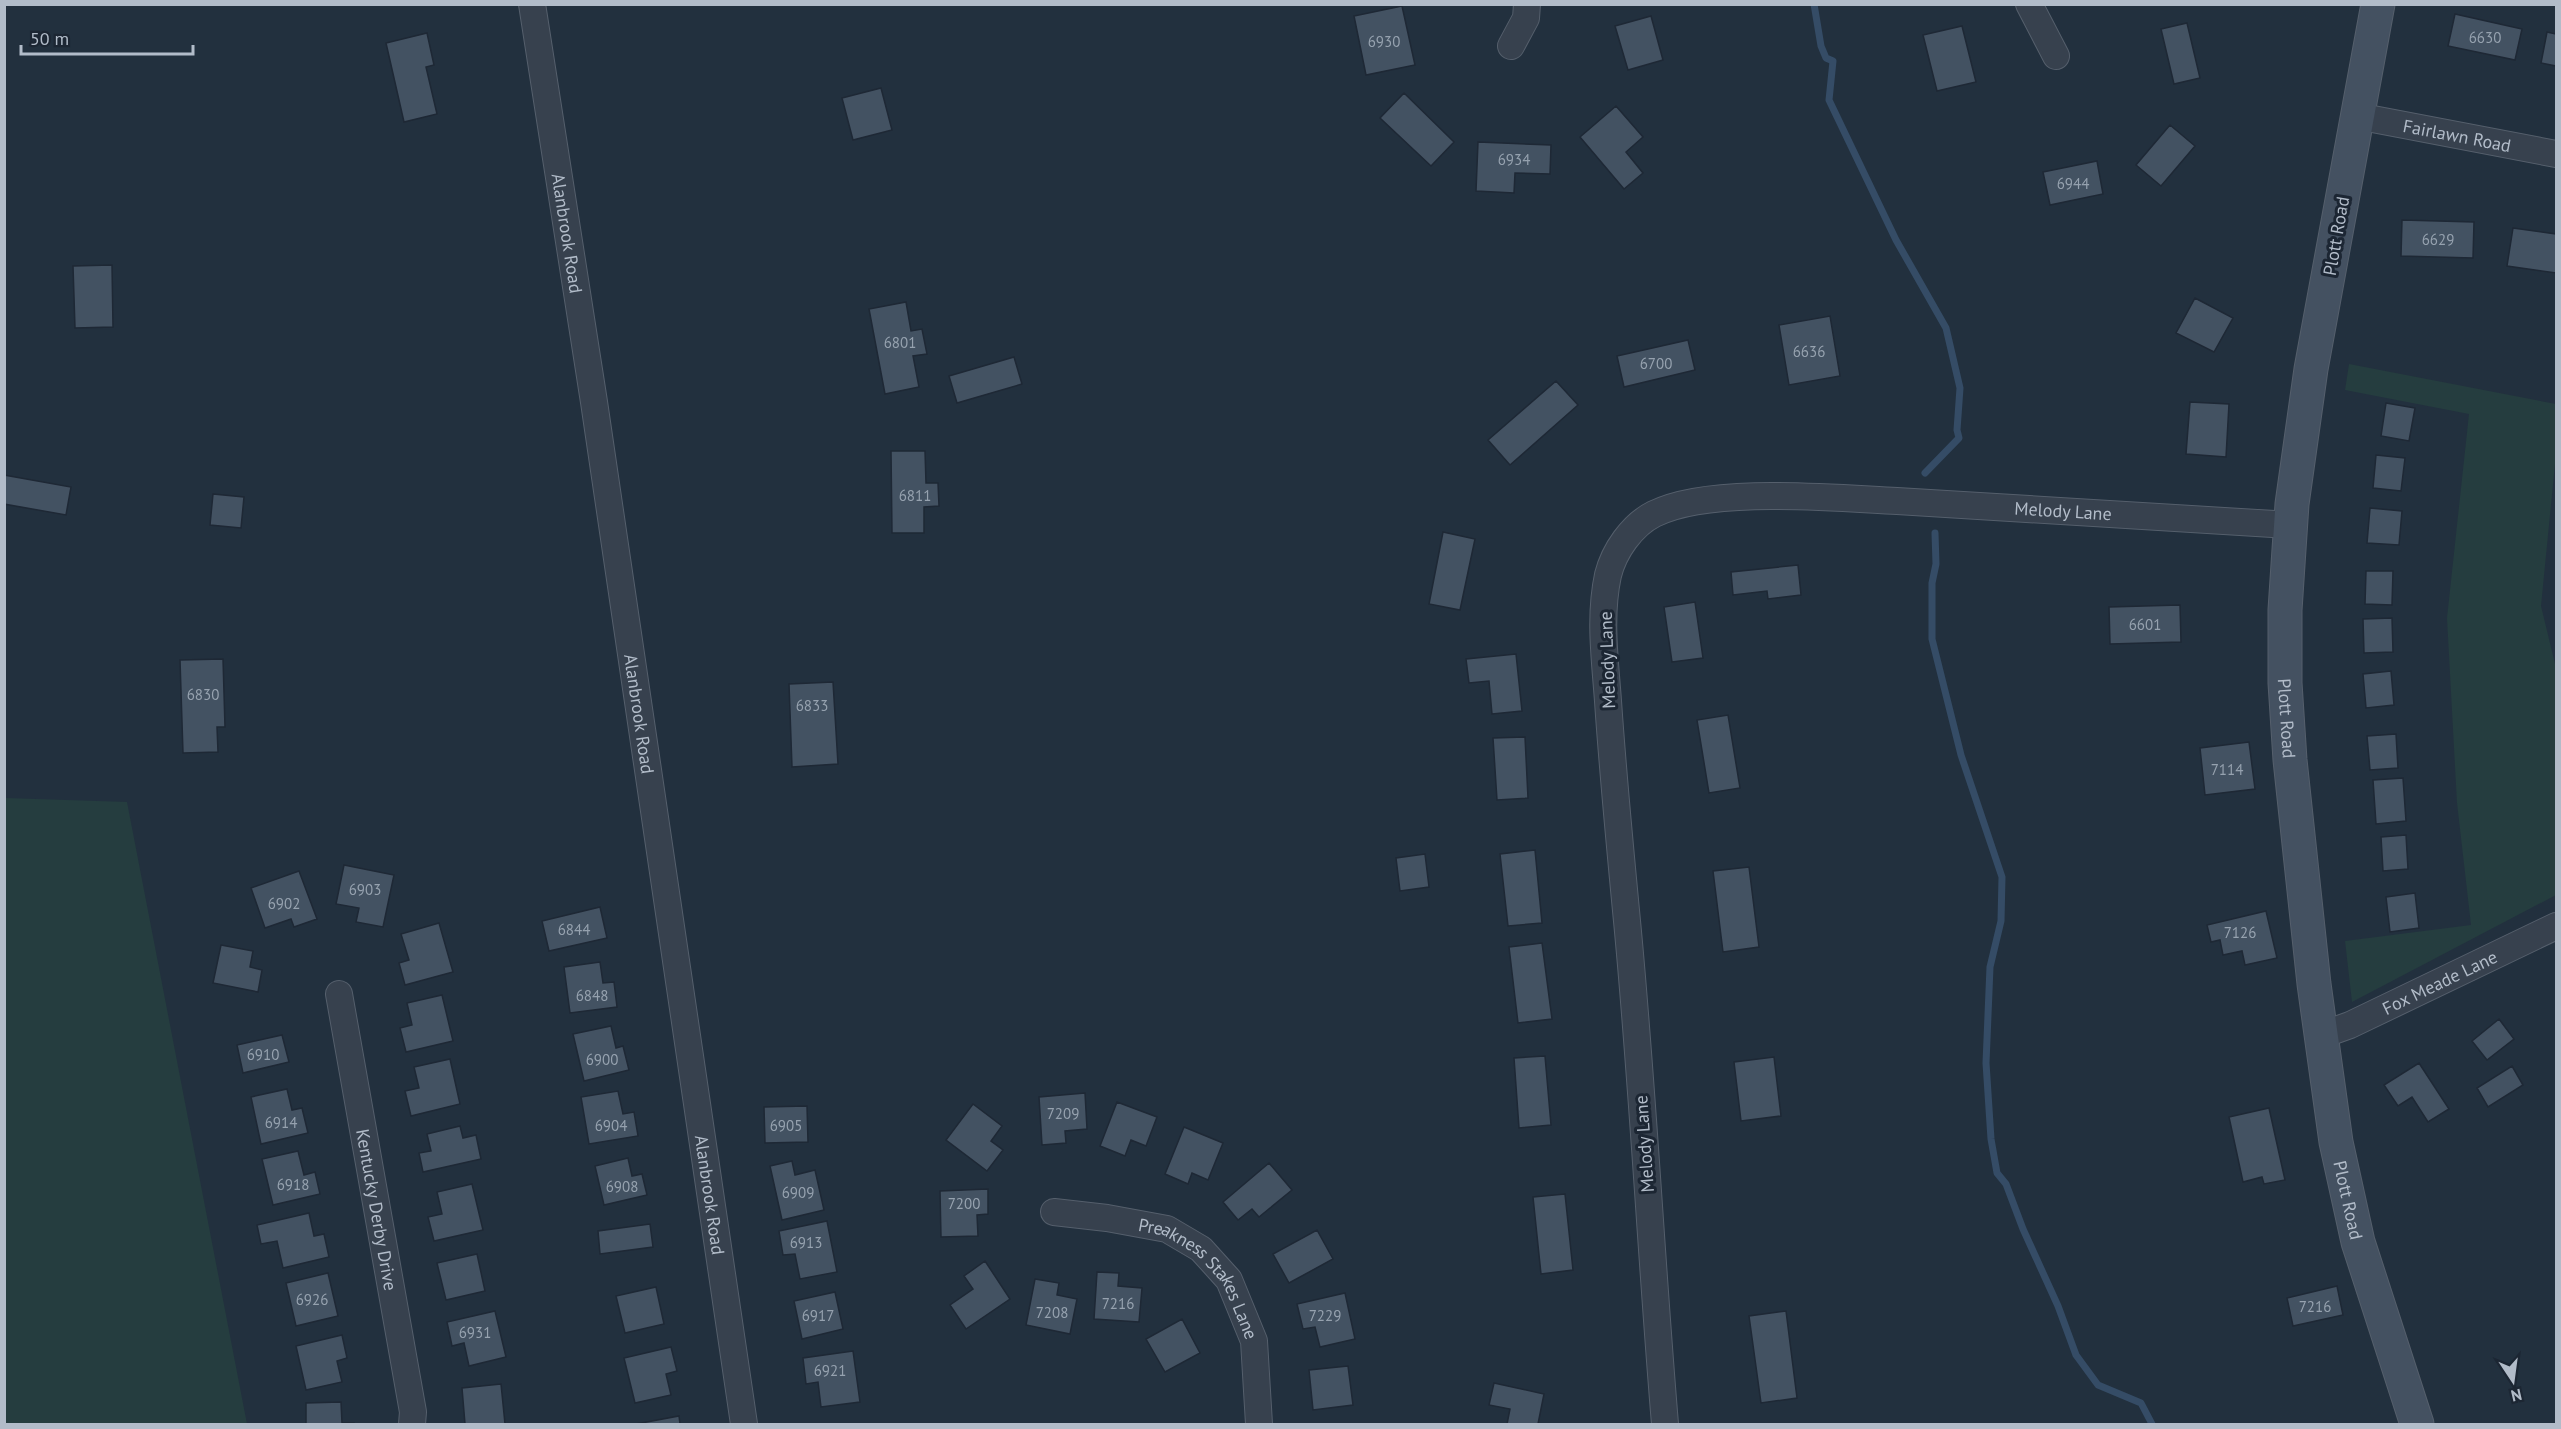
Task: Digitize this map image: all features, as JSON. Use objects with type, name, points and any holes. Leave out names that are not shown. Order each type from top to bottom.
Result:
[{"type":"street","name":"Alanbrook Road","points":[[532,4],[598,425],[744,1425]]},
{"type":"street","points":[[1511,46],[1526,18],[1527,4]]},
{"type":"street","points":[[2029,4],[2056,56]]},
{"type":"street","name":"Plott Road","points":[[2378,4],[2312,369],[2290,525],[2285,610],[2285,683],[2290,760],[2336,1142],[2350,1210],[2381,1319],[2416,1425]]},
{"type":"street","name":"Fairlawn Road","points":[[2357,116],[2556,154]]},
{"type":"street","name":"Melody Lane","points":[[1665,1425],[1634,991],[1613,770],[1603,623],[1608,574],[1616,554],[1627,537],[1639,524],[1671,507],[1719,498],[1750,497],[2021,507],[2290,525]]},
{"type":"street","name":"Fox Meade Lane","points":[[2322,1035],[2350,1025],[2556,926]]},
{"type":"street","name":"Kentucky Derby Drive","points":[[339,994],[413,1412],[412,1425]]},
{"type":"street","name":"Preakness Stakes Lane","points":[[1054,1212],[1107,1218],[1167,1229],[1201,1249],[1229,1280],[1254,1341],[1259,1425]]},
{"type":"green space","points":[[2349,364],[2556,404],[2556,454],[2541,606],[2556,668],[2556,895],[2352,1002],[2345,941],[2471,925],[2457,803],[2447,618],[2469,414],[2345,390]]},
{"type":"green space","points":[[5,798],[127,802],[247,1424],[5,1424]]},
{"type":"building","points":[[1402,6],[1415,65],[1366,75],[1354,16]]},
{"type":"building","points":[[2455,14],[2522,29],[2515,60],[2448,46]]},
{"type":"building","points":[[1651,16],[1663,60],[1628,70],[1615,26]]},
{"type":"building","points":[[2187,23],[2200,78],[2174,84],[2161,29]]},
{"type":"building","points":[[1962,26],[1976,82],[1937,91],[1923,35]]},
{"type":"building","points":[[2547,32],[2556,34],[2556,66],[2541,63]]},
{"type":"building","points":[[427,33],[434,65],[426,67],[437,114],[404,122],[386,43]]},
{"type":"building","points":[[881,88],[892,130],[853,140],[842,98]]},
{"type":"building","points":[[1404,93],[1454,142],[1431,166],[1380,118]]},
{"type":"building","points":[[1616,106],[1643,137],[1626,152],[1643,173],[1624,189],[1580,137]]},
{"type":"building","points":[[2170,125],[2195,146],[2161,186],[2136,165]]},
{"type":"building","points":[[1478,142],[1551,145],[1550,174],[1515,173],[1514,193],[1476,191]]},
{"type":"building","points":[[2097,161],[2103,194],[2050,205],[2043,172]]},
{"type":"building","points":[[2402,220],[2474,222],[2473,258],[2401,256]]},
{"type":"building","points":[[2513,228],[2556,234],[2556,273],[2507,266]]},
{"type":"building","points":[[112,265],[113,327],[75,328],[73,266]]},
{"type":"building","points":[[2195,298],[2233,318],[2214,352],[2176,333]]},
{"type":"building","points":[[906,302],[911,331],[922,329],[927,354],[913,356],[919,387],[885,394],[869,309]]},
{"type":"building","points":[[1830,316],[1840,376],[1789,385],[1779,325]]},
{"type":"building","points":[[1688,340],[1695,370],[1624,387],[1617,356]]},
{"type":"building","points":[[1014,357],[1022,384],[957,403],[949,376]]},
{"type":"building","points":[[1556,381],[1578,405],[1510,465],[1488,440]]},
{"type":"building","points":[[2190,402],[2229,404],[2226,457],[2186,454]]},
{"type":"building","points":[[2386,403],[2415,408],[2409,441],[2381,436]]},
{"type":"building","points":[[891,451],[925,451],[926,483],[938,483],[939,506],[924,507],[924,533],[892,533]]},
{"type":"building","points":[[2376,455],[2405,458],[2401,491],[2373,488]]},
{"type":"building","points":[[4,475],[71,487],[66,515],[4,504]]},
{"type":"building","points":[[213,494],[244,497],[241,528],[210,525]]},
{"type":"building","points":[[2370,508],[2402,511],[2399,545],[2367,543]]},
{"type":"building","points":[[1443,532],[1475,539],[1460,610],[1429,604]]},
{"type":"building","points":[[1798,565],[1801,595],[1768,599],[1767,591],[1733,595],[1731,572]]},
{"type":"building","points":[[2366,571],[2393,571],[2392,605],[2365,604]]},
{"type":"building","points":[[1695,602],[1703,658],[1672,662],[1664,607]]},
{"type":"building","points":[[2180,605],[2181,642],[2110,644],[2109,607]]},
{"type":"building","points":[[2392,618],[2393,652],[2364,653],[2363,619]]},
{"type":"building","points":[[1516,654],[1522,711],[1492,714],[1489,681],[1469,683],[1466,659]]},
{"type":"building","points":[[223,659],[225,727],[217,727],[218,752],[183,753],[180,660]]},
{"type":"building","points":[[2391,671],[2394,705],[2366,708],[2363,674]]},
{"type":"building","points":[[833,682],[838,764],[792,767],[789,684]]},
{"type":"building","points":[[1728,715],[1740,788],[1709,793],[1697,720]]},
{"type":"building","points":[[2396,734],[2398,768],[2370,770],[2367,736]]},
{"type":"building","points":[[1525,737],[1528,798],[1497,800],[1493,738]]},
{"type":"building","points":[[2249,742],[2255,789],[2205,795],[2200,748]]},
{"type":"building","points":[[2403,778],[2406,821],[2376,824],[2373,780]]},
{"type":"building","points":[[2406,835],[2408,869],[2383,871],[2381,837]]},
{"type":"building","points":[[1535,850],[1542,923],[1508,926],[1500,854]]},
{"type":"building","points":[[1425,854],[1429,887],[1400,891],[1396,858]]},
{"type":"building","points":[[344,865],[394,875],[383,927],[356,922],[359,908],[336,904]]},
{"type":"building","points":[[1749,867],[1759,947],[1723,952],[1713,871]]},
{"type":"building","points":[[299,871],[317,919],[294,927],[291,919],[265,928],[251,888]]},
{"type":"building","points":[[2415,893],[2419,928],[2390,932],[2386,897]]},
{"type":"building","points":[[600,907],[607,938],[549,951],[542,921]]},
{"type":"building","points":[[2266,911],[2277,958],[2245,965],[2242,951],[2223,955],[2220,940],[2211,942],[2207,925]]},
{"type":"building","points":[[439,923],[453,972],[405,985],[399,963],[409,960],[401,934]]},
{"type":"building","points":[[1542,943],[1552,1019],[1518,1023],[1509,947]]},
{"type":"building","points":[[221,945],[253,951],[250,967],[262,970],[258,992],[213,983]]},
{"type":"building","points":[[600,962],[603,983],[614,982],[617,1007],[570,1013],[564,967]]},
{"type":"building","points":[[442,995],[453,1041],[406,1052],[400,1028],[412,1025],[407,1003]]},
{"type":"building","points":[[2499,1019],[2514,1039],[2487,1060],[2472,1041]]},
{"type":"building","points":[[611,1026],[616,1048],[623,1046],[629,1070],[584,1081],[573,1034]]},
{"type":"building","points":[[282,1035],[289,1062],[243,1073],[237,1045]]},
{"type":"building","points":[[1545,1056],[1551,1125],[1519,1128],[1514,1058]]},
{"type":"building","points":[[1774,1057],[1781,1116],[1741,1121],[1734,1062]]},
{"type":"building","points":[[450,1059],[460,1104],[411,1116],[405,1091],[419,1088],[414,1067]]},
{"type":"building","points":[[2419,1063],[2449,1109],[2428,1122],[2412,1097],[2398,1106],[2384,1085]]},
{"type":"building","points":[[2512,1066],[2523,1085],[2488,1107],[2477,1088]]},
{"type":"building","points":[[287,1089],[292,1110],[302,1108],[308,1133],[261,1144],[251,1097]]},
{"type":"building","points":[[618,1091],[623,1114],[634,1112],[638,1136],[589,1144],[581,1097]]},
{"type":"building","points":[[1085,1093],[1087,1129],[1065,1131],[1066,1143],[1042,1145],[1039,1097]]},
{"type":"building","points":[[1117,1102],[1157,1117],[1146,1146],[1131,1140],[1125,1156],[1100,1146]]},
{"type":"building","points":[[973,1104],[1002,1126],[991,1141],[1003,1150],[987,1171],[946,1140]]},
{"type":"building","points":[[807,1106],[808,1142],[765,1143],[764,1107]]},
{"type":"building","points":[[2269,1108],[2285,1180],[2264,1184],[2262,1177],[2243,1182],[2229,1117]]},
{"type":"building","points":[[460,1126],[463,1138],[476,1135],[481,1159],[423,1172],[419,1153],[431,1151],[427,1134]]},
{"type":"building","points":[[1184,1127],[1223,1143],[1208,1180],[1192,1173],[1188,1184],[1165,1174]]},
{"type":"building","points":[[298,1151],[304,1175],[315,1172],[320,1194],[273,1205],[262,1159]]},
{"type":"building","points":[[628,1158],[632,1176],[642,1174],[647,1195],[604,1205],[595,1166]]},
{"type":"building","points":[[792,1161],[795,1175],[815,1170],[824,1210],[782,1220],[770,1166]]},
{"type":"building","points":[[1269,1163],[1292,1190],[1259,1217],[1252,1209],[1238,1220],[1223,1202]]},
{"type":"building","points":[[472,1184],[483,1230],[434,1241],[428,1217],[442,1214],[437,1192]]},
{"type":"building","points":[[988,1189],[988,1214],[977,1215],[978,1236],[941,1237],[940,1191]]},
{"type":"building","points":[[1565,1194],[1573,1270],[1541,1274],[1533,1197]]},
{"type":"building","points":[[309,1213],[314,1236],[324,1234],[329,1257],[283,1268],[277,1241],[261,1244],[257,1225]]},
{"type":"building","points":[[827,1221],[837,1272],[800,1279],[795,1254],[783,1255],[779,1231]]},
{"type":"building","points":[[650,1224],[653,1247],[600,1254],[598,1231]]},
{"type":"building","points":[[1317,1230],[1333,1259],[1289,1283],[1273,1254]]},
{"type":"building","points":[[477,1254],[485,1291],[446,1300],[437,1263]]},
{"type":"building","points":[[985,1261],[1010,1299],[966,1329],[950,1305],[973,1289],[964,1276]]},
{"type":"building","points":[[1097,1272],[1119,1273],[1118,1286],[1142,1288],[1139,1322],[1094,1319]]},
{"type":"building","points":[[328,1273],[338,1316],[296,1326],[286,1283]]},
{"type":"building","points":[[1035,1279],[1059,1283],[1057,1295],[1077,1299],[1070,1334],[1026,1325]]},
{"type":"building","points":[[2337,1286],[2343,1315],[2293,1326],[2287,1298]]},
{"type":"building","points":[[656,1287],[664,1324],[625,1333],[616,1296]]},
{"type":"building","points":[[835,1292],[843,1329],[802,1339],[794,1301]]},
{"type":"building","points":[[1345,1293],[1355,1339],[1320,1347],[1315,1327],[1303,1329],[1297,1304]]},
{"type":"building","points":[[495,1311],[506,1357],[469,1366],[464,1343],[452,1346],[447,1322]]},
{"type":"building","points":[[1786,1311],[1797,1398],[1761,1403],[1749,1316]]},
{"type":"building","points":[[1182,1319],[1200,1353],[1165,1372],[1146,1339]]},
{"type":"building","points":[[342,1335],[347,1358],[337,1361],[342,1382],[306,1390],[296,1346]]},
{"type":"building","points":[[671,1347],[677,1371],[666,1374],[671,1395],[635,1403],[624,1358]]},
{"type":"building","points":[[853,1351],[860,1402],[821,1407],[818,1382],[806,1384],[803,1358]]},
{"type":"building","points":[[1348,1366],[1353,1405],[1313,1410],[1309,1370]]},
{"type":"building","points":[[1494,1383],[1544,1394],[1538,1424],[1507,1424],[1510,1409],[1489,1405]]},
{"type":"building","points":[[501,1384],[505,1424],[465,1424],[462,1388]]},
{"type":"building","points":[[341,1402],[342,1423],[354,1424],[306,1424],[306,1403]]},
{"type":"building","points":[[679,1416],[680,1424],[636,1424]]},
{"type":"waterway","points":[[1814,4],[1821,46],[1826,58],[1833,61],[1829,100],[1896,240],[1946,328],[1960,388],[1957,430],[1959,438],[1925,473]]},
{"type":"waterway","points":[[1935,533],[1936,564],[1932,583],[1932,639],[1961,755],[2002,877],[2001,921],[1990,967],[1986,1063],[1991,1139],[1997,1173],[2006,1184],[2023,1229],[2058,1306],[2076,1355],[2098,1385],[2141,1403],[2152,1424]]}]
